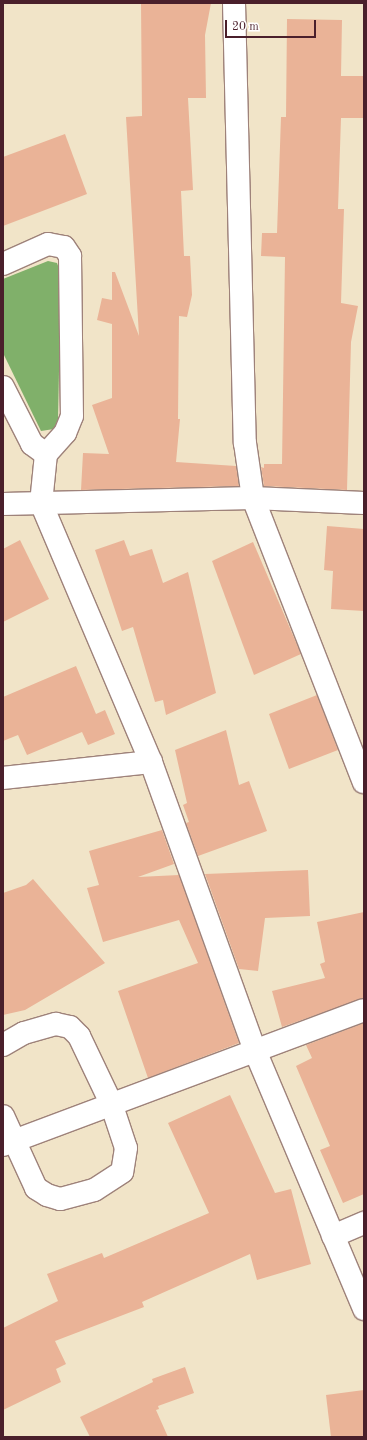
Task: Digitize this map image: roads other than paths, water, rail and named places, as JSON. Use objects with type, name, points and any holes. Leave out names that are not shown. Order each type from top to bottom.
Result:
[{"type":"street","points":[[234,3],[245,443],[253,498],[364,782]]},
{"type":"street","points":[[3,264],[48,244],[64,247],[70,256],[72,416],[65,433],[46,454],[41,503],[151,762],[256,1052],[364,1309]]},
{"type":"street","points":[[3,386],[32,444],[46,454]]},
{"type":"street","points":[[3,504],[253,498],[364,503]]},
{"type":"street","points":[[3,778],[151,762]]},
{"type":"street","points":[[8,1143],[110,1103],[256,1052],[364,1010]]},
{"type":"street","points":[[3,1045],[24,1033],[56,1024],[70,1027],[79,1036],[110,1103],[126,1148],[126,1159],[122,1172],[94,1190],[60,1199],[46,1195],[36,1188],[8,1143],[3,1116]]},
{"type":"street","points":[[333,1236],[364,1223]]}]
